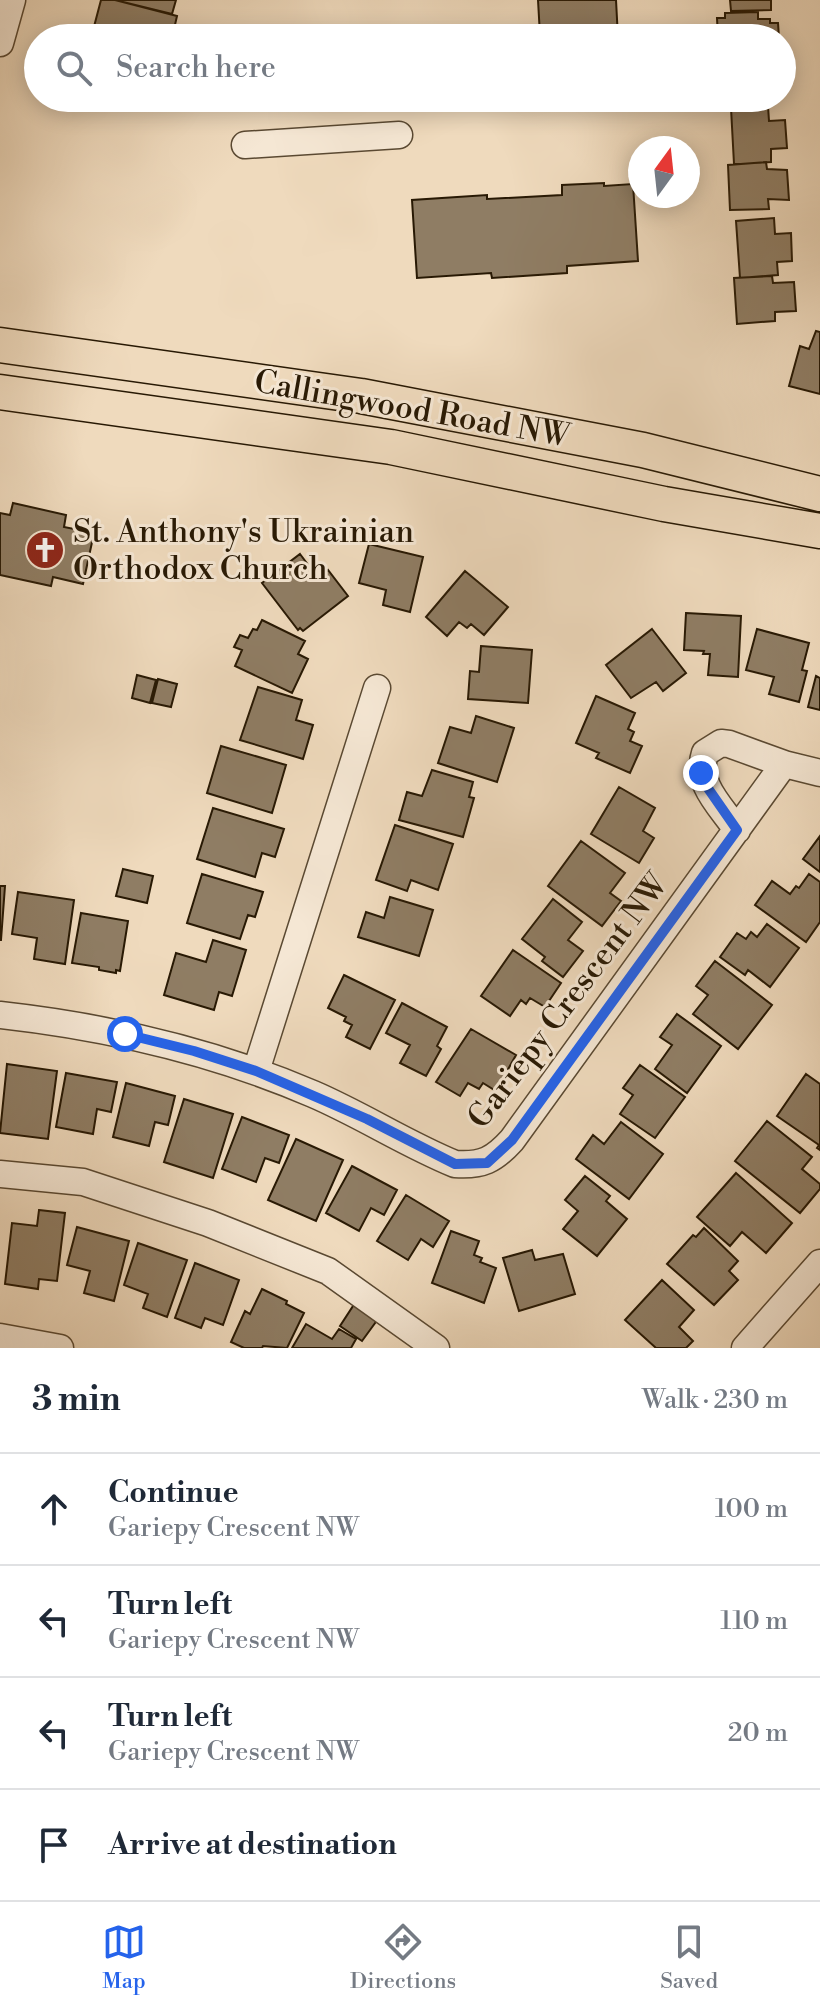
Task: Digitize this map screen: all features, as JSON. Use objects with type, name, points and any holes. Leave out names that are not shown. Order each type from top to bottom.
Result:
[{"type":"main road","name":"Callingwood Road NW","points":[[0,345],[361,396],[643,450],[820,494]]},
{"type":"main road","name":"Callingwood Road NW","points":[[0,392],[391,447],[664,504],[820,531]]},
{"type":"street","points":[[0,43],[12,0]]},
{"type":"street","points":[[245,145],[399,135]]},
{"type":"street","points":[[256,1071],[377,688]]},
{"type":"street","points":[[737,830],[705,784],[701,773],[705,753],[721,743],[729,744],[820,773]]},
{"type":"street","name":"Gariepy Crescent NW","points":[[0,1015],[67,1023],[194,1051],[256,1071],[367,1119],[455,1164],[487,1163],[512,1140],[784,764]]},
{"type":"street","points":[[0,1174],[83,1182],[208,1223],[328,1271],[436,1348]]},
{"type":"street","points":[[745,1348],[820,1263]]},
{"type":"street","points":[[0,1337],[60,1348]]},
{"type":"building","points":[[101,0],[115,0],[177,16],[175,24],[95,24]]},
{"type":"building","points":[[115,0],[176,0],[172,14]]},
{"type":"building","points":[[538,0],[616,0],[617,24],[539,24]]},
{"type":"building","points":[[730,0],[771,0],[771,10],[731,11]]},
{"type":"building","points":[[758,12],[758,19],[770,19],[770,23],[778,24],[717,24],[717,18],[725,18],[725,13]]},
{"type":"building","points":[[731,112],[768,112],[769,121],[785,120],[787,148],[771,149],[771,162],[734,164]]},
{"type":"building","points":[[766,162],[767,169],[787,170],[789,200],[768,199],[769,209],[730,210],[728,165]]},
{"type":"building","points":[[628,184],[628,208],[635,208],[638,261],[567,266],[567,273],[492,278],[491,273],[417,278],[412,200],[487,195],[487,199],[562,195],[562,185]]},
{"type":"building","points":[[774,218],[775,234],[791,233],[792,261],[777,262],[778,275],[740,278],[736,221]]},
{"type":"building","points":[[772,276],[773,283],[794,282],[796,311],[775,312],[775,321],[737,324],[734,278]]},
{"type":"building","points":[[816,331],[820,332],[820,394],[789,386],[800,346],[809,349]]},
{"type":"building","name":"St. Anthony's Ukrainian Orthodox Church","points":[[13,503],[66,515],[64,527],[94,533],[83,584],[53,577],[51,586],[0,575],[0,513],[10,515]]},
{"type":"building","points":[[369,544],[423,557],[410,612],[383,605],[386,590],[359,583]]},
{"type":"building","points":[[300,554],[318,578],[328,570],[348,596],[303,631],[298,630],[262,583]]},
{"type":"building","points":[[465,571],[508,607],[484,635],[471,624],[467,628],[459,622],[447,636],[426,617]]},
{"type":"building","points":[[686,613],[741,616],[738,677],[708,675],[710,654],[684,650]]},
{"type":"building","points":[[262,620],[305,641],[298,654],[308,659],[292,693],[235,666],[242,650],[234,647],[240,635],[248,638]]},
{"type":"building","points":[[652,629],[686,673],[663,691],[656,682],[631,698],[606,665]]},
{"type":"building","points":[[757,629],[809,643],[802,670],[807,671],[799,702],[769,694],[774,677],[746,670]]},
{"type":"building","points":[[481,646],[532,650],[528,703],[468,699],[470,671],[479,672]]},
{"type":"building","points":[[137,675],[156,680],[150,703],[132,698]]},
{"type":"building","points":[[816,676],[820,678],[820,710],[808,707]]},
{"type":"building","points":[[158,679],[177,684],[171,707],[152,703]]},
{"type":"building","points":[[258,687],[302,700],[296,720],[313,725],[303,759],[240,740]]},
{"type":"building","points":[[596,696],[635,713],[628,729],[634,732],[630,741],[642,746],[630,773],[596,758],[599,753],[576,743]]},
{"type":"building","points":[[476,716],[514,728],[497,782],[438,763],[450,727],[471,733]]},
{"type":"building","points":[[221,746],[286,765],[272,813],[207,793]]},
{"type":"building","points":[[432,770],[473,782],[469,797],[474,798],[463,837],[399,820],[407,792],[422,796]]},
{"type":"building","points":[[619,787],[655,808],[643,831],[654,838],[639,863],[591,834]]},
{"type":"building","points":[[213,808],[284,829],[275,857],[262,853],[255,877],[197,859]]},
{"type":"building","points":[[395,825],[453,844],[438,890],[411,880],[407,891],[376,880]]},
{"type":"building","points":[[820,836],[820,872],[803,859]]},
{"type":"building","points":[[581,841],[625,873],[610,893],[621,901],[602,926],[548,886]]},
{"type":"building","points":[[123,869],[153,876],[147,903],[116,896]]},
{"type":"building","points":[[202,874],[263,892],[255,917],[248,915],[240,939],[187,923]]},
{"type":"building","points":[[809,874],[820,882],[820,922],[806,942],[755,905],[772,881],[790,894]]},
{"type":"building","points":[[0,886],[5,886],[1,940],[0,940]]},
{"type":"building","points":[[18,892],[74,900],[65,964],[34,959],[37,938],[12,934]]},
{"type":"building","points":[[390,897],[433,910],[419,956],[358,937],[366,912],[384,918]]},
{"type":"building","points":[[553,899],[582,922],[568,940],[583,951],[563,977],[542,961],[545,957],[522,939]]},
{"type":"building","points":[[81,913],[128,921],[120,971],[116,970],[116,973],[72,963]]},
{"type":"building","points":[[767,924],[799,948],[770,987],[748,970],[745,975],[720,957],[737,933],[746,939],[751,932],[757,937]]},
{"type":"building","points":[[213,940],[246,950],[232,996],[219,992],[214,1010],[164,995],[176,953],[206,962]]},
{"type":"building","points":[[513,950],[561,983],[545,1007],[530,998],[526,1004],[521,1000],[510,1016],[481,996]]},
{"type":"building","points":[[715,961],[772,1005],[738,1049],[693,1014],[708,995],[696,986]]},
{"type":"building","points":[[344,975],[395,1000],[370,1049],[346,1037],[352,1025],[344,1021],[346,1017],[328,1008]]},
{"type":"building","points":[[402,1003],[447,1027],[437,1046],[441,1049],[426,1076],[400,1063],[410,1045],[386,1033]]},
{"type":"building","points":[[677,1014],[721,1046],[687,1093],[655,1069],[672,1045],[660,1037]]},
{"type":"building","points":[[471,1029],[516,1055],[496,1091],[483,1083],[479,1089],[468,1083],[460,1096],[436,1082]]},
{"type":"building","points":[[7,1064],[57,1071],[48,1139],[0,1133]]},
{"type":"building","points":[[640,1065],[685,1097],[655,1138],[620,1114],[633,1095],[623,1088]]},
{"type":"building","points":[[66,1073],[117,1082],[111,1112],[97,1109],[93,1134],[56,1127]]},
{"type":"building","points":[[806,1074],[820,1084],[820,1150],[817,1148],[819,1145],[777,1116]]},
{"type":"building","points":[[126,1083],[175,1096],[168,1125],[155,1122],[149,1146],[113,1137]]},
{"type":"building","points":[[184,1099],[233,1114],[213,1178],[164,1162]]},
{"type":"building","points":[[242,1117],[289,1135],[279,1163],[265,1158],[256,1182],[222,1169]]},
{"type":"building","points":[[767,1121],[812,1157],[802,1169],[820,1184],[820,1189],[800,1213],[735,1161]]},
{"type":"building","points":[[621,1122],[663,1154],[629,1199],[576,1159],[593,1135],[604,1144]]},
{"type":"building","points":[[296,1139],[343,1160],[316,1221],[268,1200]]},
{"type":"building","points":[[352,1166],[397,1190],[384,1215],[371,1208],[359,1231],[326,1213]]},
{"type":"building","points":[[736,1173],[792,1223],[766,1253],[742,1232],[730,1246],[697,1217]]},
{"type":"building","points":[[585,1176],[610,1196],[606,1201],[627,1219],[597,1256],[563,1229],[578,1211],[565,1200]]},
{"type":"building","points":[[406,1195],[449,1221],[433,1247],[421,1239],[408,1260],[377,1241]]},
{"type":"building","points":[[39,1210],[65,1213],[57,1281],[39,1279],[38,1289],[5,1284],[12,1223],[37,1226]]},
{"type":"building","points":[[77,1227],[129,1241],[114,1301],[84,1293],[90,1271],[67,1265]]},
{"type":"building","points":[[704,1228],[738,1261],[729,1271],[738,1280],[714,1305],[667,1264],[693,1235],[696,1237]]},
{"type":"building","points":[[451,1231],[479,1241],[474,1255],[482,1258],[480,1262],[496,1268],[484,1303],[432,1283]]},
{"type":"building","points":[[138,1243],[187,1260],[167,1317],[143,1308],[148,1294],[124,1285]]},
{"type":"building","points":[[532,1250],[535,1260],[563,1254],[575,1294],[519,1311],[503,1258]]},
{"type":"building","points":[[195,1263],[239,1280],[223,1325],[205,1318],[201,1328],[175,1318]]},
{"type":"building","points":[[662,1280],[694,1310],[679,1327],[693,1341],[686,1348],[656,1348],[625,1320]]},
{"type":"building","points":[[262,1289],[304,1313],[287,1348],[244,1348],[231,1342],[245,1311],[250,1314]]},
{"type":"building","points":[[355,1303],[378,1319],[362,1341],[340,1326]]},
{"type":"building","points":[[306,1324],[332,1339],[339,1329],[356,1339],[351,1348],[292,1348]]},
{"type":"place","name":"St. Anthony's Ukrainian Orthodox Church","points":[[45,550]]},
{"type":"route","points":[[125,1034],[256,1071],[314,1094],[455,1164],[487,1163],[512,1140],[737,830],[705,784],[701,773]]}]
